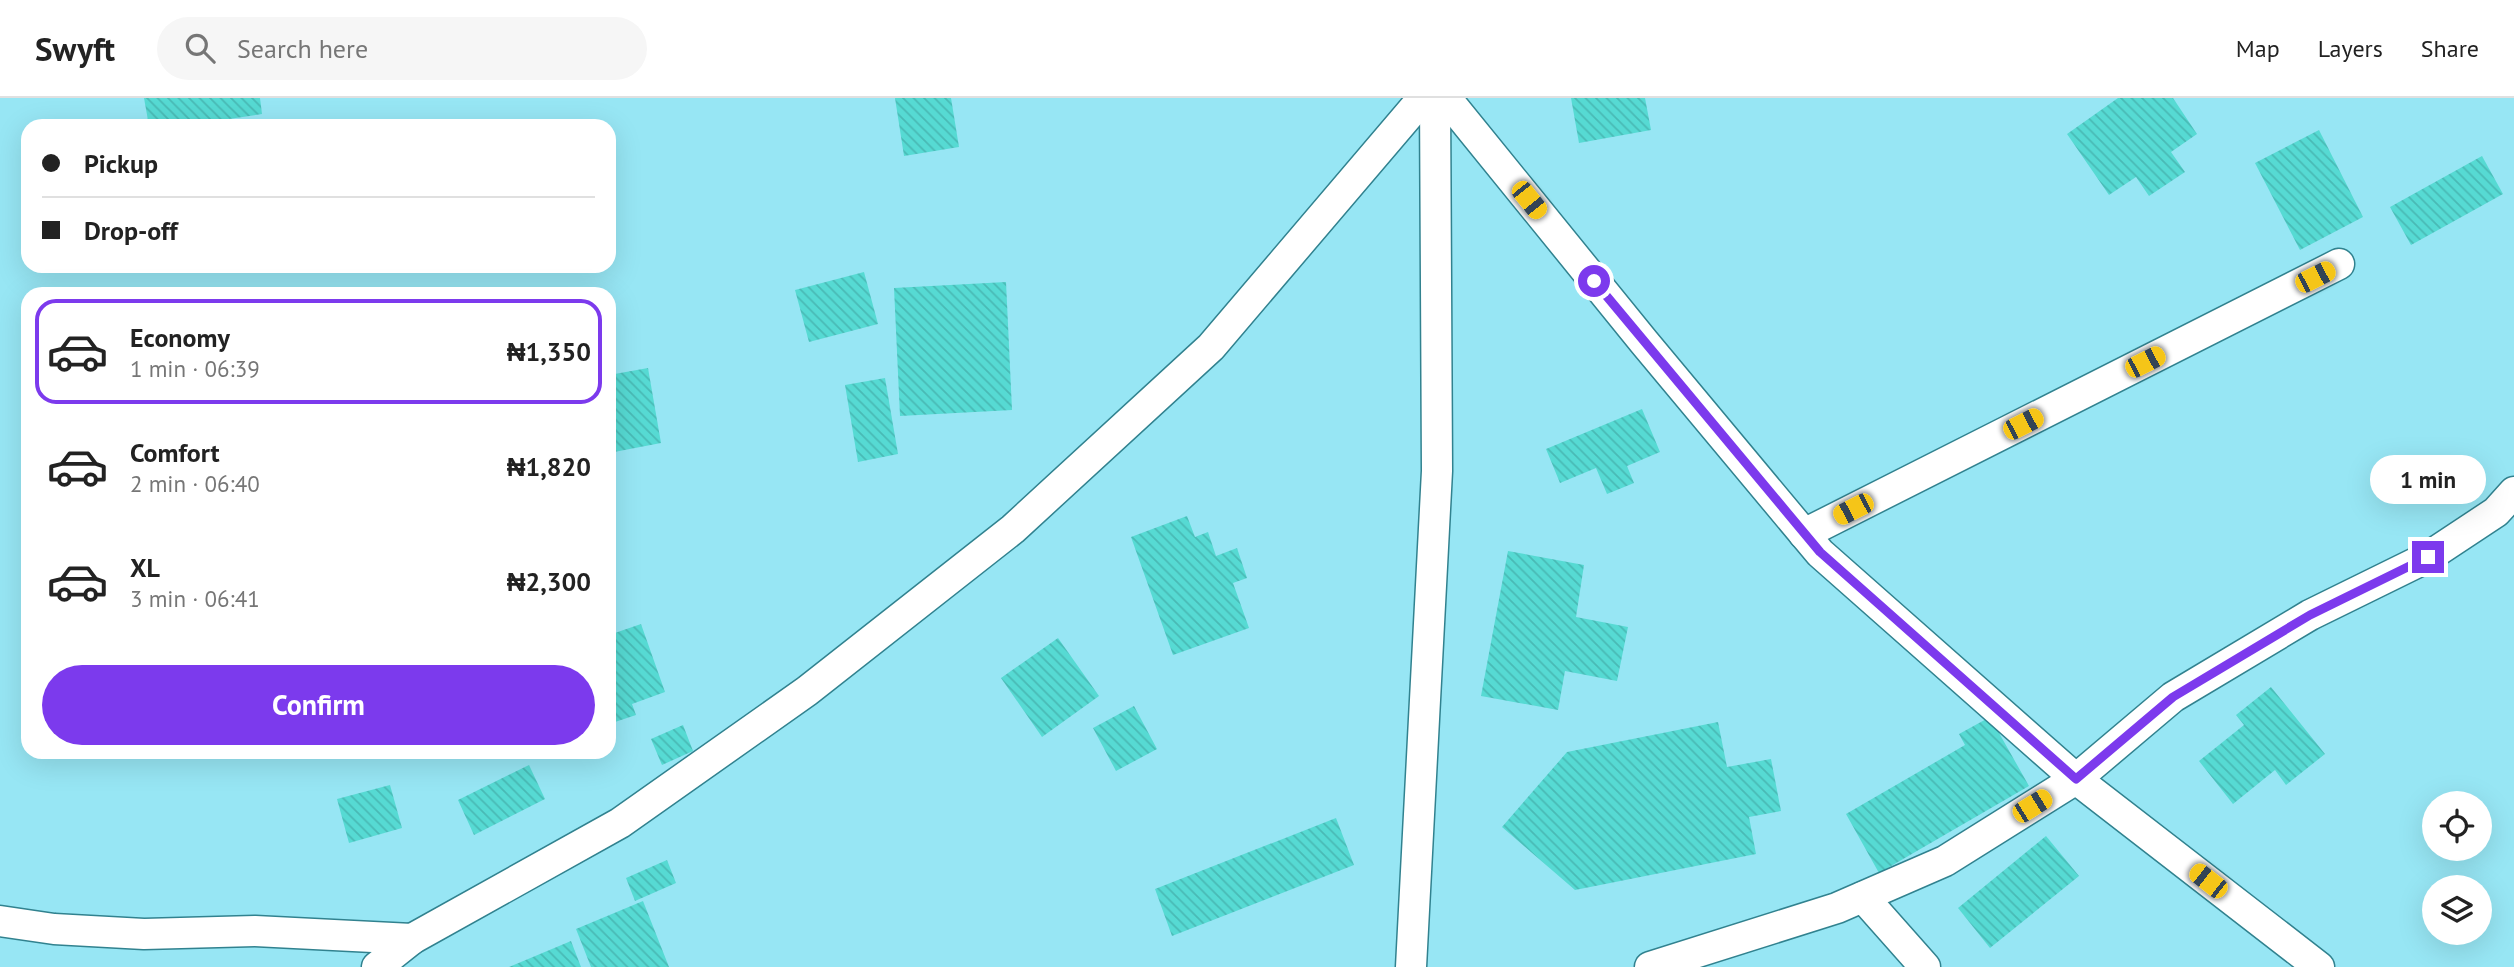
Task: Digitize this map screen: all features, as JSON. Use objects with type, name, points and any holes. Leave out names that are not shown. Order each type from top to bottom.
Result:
[{"type":"street","points":[[377,967],[412,940],[620,823],[807,691],[1013,529],[1211,346],[1423,98]]},
{"type":"street","points":[[1411,967],[1437,471],[1435,98]]},
{"type":"street","points":[[1446,98],[1644,342],[1820,552],[2076,779],[2319,967]]},
{"type":"street","points":[[1804,534],[2339,264]]},
{"type":"street","points":[[1650,967],[1837,908],[1945,861],[2076,779],[2173,697],[2310,615],[2428,557],[2496,512],[2514,492]]},
{"type":"street","points":[[1863,897],[1925,967]]},
{"type":"street","points":[[0,921],[54,929],[144,934],[255,931],[412,940]]},
{"type":"building","points":[[144,98],[260,98],[262,114],[229,119],[148,119]]},
{"type":"building","points":[[895,98],[951,98],[959,147],[904,156]]},
{"type":"building","points":[[1571,98],[1645,98],[1651,130],[1579,143]]},
{"type":"building","points":[[2118,98],[2173,98],[2197,134],[2171,152],[2185,172],[2149,196],[2136,177],[2109,195],[2067,134]]},
{"type":"building","points":[[2319,130],[2363,217],[2300,250],[2255,163]]},
{"type":"building","points":[[2482,156],[2503,194],[2411,245],[2390,207]]},
{"type":"building","points":[[864,272],[878,324],[809,342],[795,290]]},
{"type":"building","points":[[1006,282],[1012,410],[900,416],[894,288]]},
{"type":"building","points":[[648,368],[661,443],[616,452],[616,374]]},
{"type":"building","points":[[885,378],[898,454],[858,462],[845,385]]},
{"type":"building","points":[[1642,409],[1660,452],[1627,466],[1634,483],[1607,494],[1596,468],[1560,483],[1546,449]]},
{"type":"building","points":[[1187,516],[1195,537],[1208,532],[1216,556],[1237,548],[1247,578],[1233,583],[1249,628],[1173,655],[1131,537]]},
{"type":"building","points":[[1508,551],[1584,565],[1576,617],[1628,627],[1617,681],[1565,671],[1558,710],[1481,696]]},
{"type":"building","points":[[641,624],[665,692],[632,704],[636,715],[616,722],[616,633]]},
{"type":"building","points":[[1058,638],[1099,696],[1042,737],[1001,678]]},
{"type":"building","points":[[2271,687],[2325,754],[2286,785],[2275,770],[2233,804],[2199,761],[2244,725],[2236,715]]},
{"type":"building","points":[[1134,706],[1157,749],[1116,771],[1093,728]]},
{"type":"building","points":[[1990,717],[2029,786],[1879,873],[1846,814],[1965,745],[1959,734]]},
{"type":"building","points":[[1718,722],[1727,767],[1771,759],[1781,811],[1749,817],[1756,854],[1575,890],[1502,827],[1567,752]]},
{"type":"building","points":[[683,725],[693,751],[662,765],[651,739]]},
{"type":"building","points":[[529,765],[545,799],[474,835],[458,800]]},
{"type":"building","points":[[390,785],[402,828],[349,843],[337,799]]},
{"type":"building","points":[[1336,818],[1354,865],[1172,936],[1155,889]]},
{"type":"building","points":[[2046,836],[2079,876],[1990,948],[1958,908]]},
{"type":"building","points":[[667,860],[676,883],[635,901],[626,878]]},
{"type":"building","points":[[643,901],[669,967],[591,967],[576,929]]},
{"type":"building","points":[[571,941],[581,967],[509,967]]},
{"type":"route","points":[[1594,281],[1820,552],[2076,779],[2173,697],[2310,615],[2428,557]]}]
